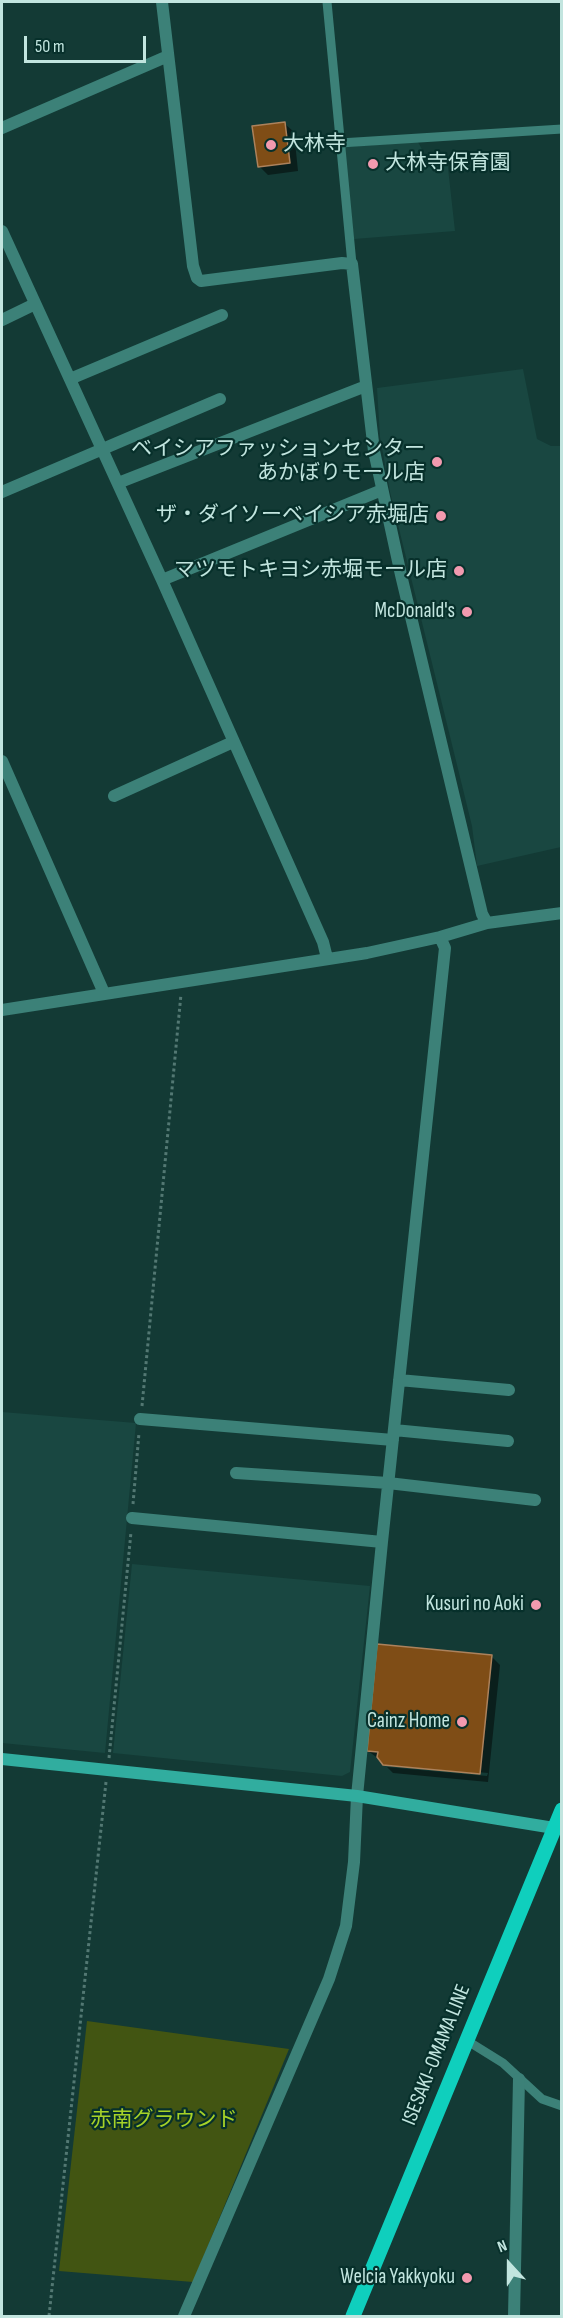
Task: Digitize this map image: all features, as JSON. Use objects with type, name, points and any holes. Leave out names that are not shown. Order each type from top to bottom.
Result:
[{"type":"main road","name":"ISESAKI-OMAMA LINE","points":[[353,2316],[466,2040],[558,1829],[561,1810]]},
{"type":"street","points":[[162,2],[193,266],[197,278],[201,281],[342,263],[352,264],[374,451],[482,914],[487,923]]},
{"type":"street","points":[[2,128],[168,56]]},
{"type":"street","points":[[2,231],[162,580],[323,942],[327,958]]},
{"type":"street","points":[[2,265],[14,259]]},
{"type":"street","points":[[2,320],[35,304]]},
{"type":"street","points":[[70,379],[222,315]]},
{"type":"street","points":[[118,483],[366,386]]},
{"type":"street","points":[[2,492],[220,399]]},
{"type":"street","points":[[162,580],[382,490]]},
{"type":"street","points":[[114,796],[233,742]]},
{"type":"street","points":[[2,761],[104,993]]},
{"type":"street","points":[[2,1010],[182,980],[367,953],[440,937],[487,923],[561,913]]},
{"type":"street","points":[[184,2316],[337,1958],[346,1926],[354,1862],[357,1796],[388,1483],[446,948],[440,937]]},
{"type":"street","points":[[399,1380],[509,1390]]},
{"type":"street","points":[[140,1419],[508,1441]]},
{"type":"street","points":[[236,1473],[388,1483],[535,1500]]},
{"type":"street","points":[[132,1518],[382,1542]]},
{"type":"street","points":[[2,1759],[357,1796],[558,1829]]},
{"type":"street","points":[[514,2316],[519,2079]]},
{"type":"lane","points":[[327,2],[352,264]]},
{"type":"lane","points":[[340,143],[561,129]]},
{"type":"lane","points":[[466,2040],[503,2063],[542,2099],[561,2106]]},
{"type":"path","points":[[49,2316],[108,1770],[182,980]]},
{"type":"shaded area","points":[[418,142],[427,159],[447,159],[455,231],[354,239],[344,147]]},
{"type":"shaded area","points":[[523,369],[537,439],[551,446],[561,446],[561,847],[477,866],[472,826],[390,492],[380,437],[377,388]]},
{"type":"shaded area","points":[[2,1412],[136,1423],[105,1753],[2,1743]]},
{"type":"shaded area","points":[[132,1564],[370,1586],[350,1772],[342,1776],[113,1753]]},
{"type":"green space","name":"赤南グラウンド","points":[[87,2021],[289,2049],[193,2282],[59,2271]]},
{"type":"building","name":"大林寺","points":[[285,122],[290,163],[258,167],[252,126]]},
{"type":"building","points":[[377,1644],[492,1655],[480,1774],[383,1765],[377,1757],[378,1752],[367,1751]]},
{"type":"place","name":"大林寺","points":[[271,145]]},
{"type":"place","name":"大林寺保育園","points":[[373,164]]},
{"type":"place","name":"ベイシアファッションセンター あかぼりモール店","points":[[437,462]]},
{"type":"place","name":"ザ・ダイソーベイシア赤堀店","points":[[441,516]]},
{"type":"place","name":"マツモトキヨシ赤堀モール店","points":[[459,571]]},
{"type":"place","name":"McDonald's","points":[[467,612]]},
{"type":"place","name":"Kusuri no Aoki","points":[[536,1605]]},
{"type":"place","name":"Cainz Home","points":[[462,1722]]},
{"type":"place","name":"Welcia Yakkyoku","points":[[467,2278]]}]
